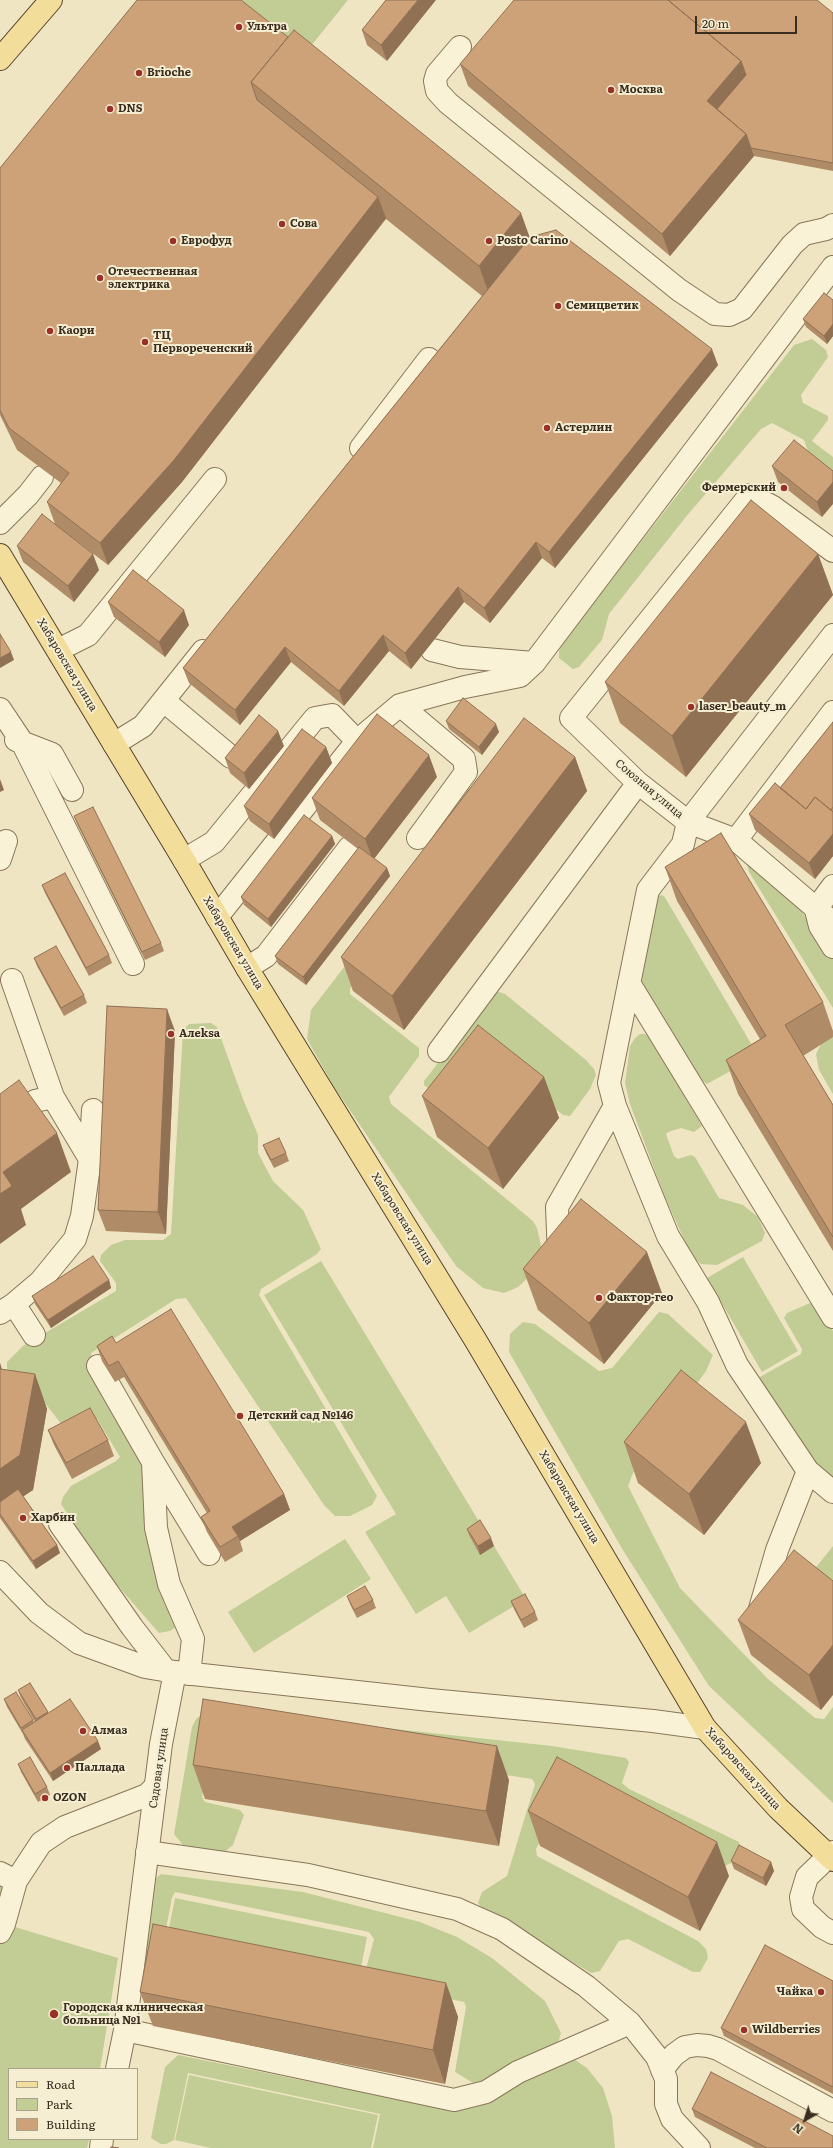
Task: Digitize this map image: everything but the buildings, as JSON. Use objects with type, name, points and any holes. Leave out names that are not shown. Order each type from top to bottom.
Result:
[{"type":"main road","points":[[0,59],[51,0]]},
{"type":"main road","name":"Хабаровская улица","points":[[0,555],[184,860],[247,968],[476,1341],[705,1728],[778,1808],[831,1856]]},
{"type":"street","points":[[460,47],[438,74],[435,81],[437,91],[448,103],[679,290],[715,314],[729,315],[742,309],[796,241],[804,234],[833,225]]},
{"type":"street","points":[[217,917],[358,741],[400,705],[465,687],[520,676],[534,663],[831,272]]},
{"type":"street","points":[[347,465],[429,359]]},
{"type":"street","points":[[0,523],[28,495],[42,477]]},
{"type":"street","points":[[58,650],[88,635],[215,479]]},
{"type":"street","name":"Союзная улица","points":[[833,551],[773,507],[750,495],[571,718],[638,783],[688,822],[736,840],[833,923]]},
{"type":"street","points":[[114,744],[143,726],[216,634]]},
{"type":"street","points":[[833,635],[688,822],[683,844],[648,890],[609,1083],[614,1106],[668,1236],[708,1302],[737,1365],[808,1471],[833,1492]]},
{"type":"street","points":[[432,650],[460,657],[534,663]]},
{"type":"street","points":[[164,701],[231,757]]},
{"type":"street","points":[[400,705],[464,759],[466,772],[418,838]]},
{"type":"street","points":[[0,709],[22,742],[132,964]]},
{"type":"street","points":[[736,840],[833,712]]},
{"type":"street","points":[[184,860],[214,842],[315,718],[332,715],[358,741]]},
{"type":"street","points":[[0,734],[52,754],[72,790]]},
{"type":"street","points":[[439,1051],[638,783]]},
{"type":"street","points":[[247,968],[266,956],[349,848]]},
{"type":"street","points":[[833,886],[816,909],[820,926],[833,947]]},
{"type":"street","points":[[12,980],[53,1097],[90,1158]]},
{"type":"street","points":[[628,983],[833,1317]]},
{"type":"street","points":[[0,1126],[35,1101],[53,1097]]},
{"type":"street","points":[[559,1261],[557,1207],[614,1106]]},
{"type":"street","points":[[34,1335],[7,1308],[40,1282],[75,1239],[82,1216],[90,1158],[93,1110]]},
{"type":"street","points":[[98,1366],[153,1462],[209,1554]]},
{"type":"street","name":"Садовая улица","points":[[117,2068],[125,2030],[161,1744],[177,1673],[193,1639],[169,1584],[156,1528],[153,1462]]},
{"type":"street","points":[[754,1625],[777,1550],[808,1471]]},
{"type":"street","points":[[60,1524],[132,1627],[177,1673]]},
{"type":"street","points":[[0,1572],[39,1612],[79,1644],[145,1667],[177,1673],[430,1700],[653,1721],[705,1728]]},
{"type":"street","points":[[0,1932],[4,1924],[8,1877],[41,1843],[72,1824],[147,1795],[156,1786]]},
{"type":"street","points":[[147,1852],[308,1875],[457,1909],[502,1929],[534,1949],[586,1986],[630,2023],[657,2057],[666,2079],[666,2104],[672,2119],[699,2148]]},
{"type":"street","points":[[831,1856],[807,1877],[801,1897],[803,1909],[822,1927],[833,1933]]},
{"type":"street","points":[[125,2030],[454,2100],[486,2092],[518,2072],[630,2023]]},
{"type":"street","points":[[662,2070],[674,2056],[685,2047],[697,2045],[708,2046],[718,2049],[833,2111]]},
{"type":"green space","points":[[238,0],[348,0],[302,57]]},
{"type":"green space","points":[[812,339],[826,350],[828,357],[801,395],[803,403],[828,416],[828,420],[812,441],[833,457],[833,480],[806,459],[808,451],[804,440],[772,423],[761,429],[685,518],[609,614],[602,640],[579,667],[573,669],[559,658],[559,651],[563,642],[794,345]]},
{"type":"green space","points":[[470,788],[478,794],[480,813],[350,989],[350,994],[419,1048],[419,1056],[389,1097],[391,1104],[533,1221],[537,1228],[542,1250],[541,1266],[518,1287],[504,1293],[483,1288],[456,1266],[334,1087],[307,1039],[311,1010],[422,866],[425,847],[438,820],[459,792]]},
{"type":"green space","points":[[749,863],[795,901],[833,959],[833,1008],[749,872],[747,865]]},
{"type":"green space","points":[[660,895],[664,896],[753,1047],[754,1058],[707,1084],[698,1078],[640,984],[656,899]]},
{"type":"green space","points":[[496,991],[505,994],[586,1060],[594,1069],[596,1075],[590,1089],[570,1116],[563,1115],[496,1062],[454,1109],[424,1085],[424,1081],[491,995]]},
{"type":"green space","points":[[211,1023],[217,1027],[243,1099],[258,1135],[258,1153],[273,1181],[303,1210],[321,1249],[317,1254],[261,1289],[259,1295],[377,1496],[372,1505],[350,1516],[335,1516],[324,1505],[186,1298],[176,1299],[91,1353],[91,1373],[143,1459],[176,1627],[170,1631],[159,1633],[105,1571],[61,1504],[63,1497],[71,1486],[116,1461],[120,1457],[97,1419],[76,1429],[62,1425],[45,1403],[19,1397],[7,1368],[7,1362],[23,1346],[116,1291],[116,1283],[100,1261],[101,1255],[111,1245],[125,1240],[163,1240],[171,1234],[183,1030],[189,1024]]},
{"type":"green space","points":[[833,1031],[833,1094],[819,1070],[816,1054],[822,1042]]},
{"type":"green space","points":[[640,1034],[645,1034],[650,1038],[702,1126],[694,1132],[681,1128],[666,1134],[674,1156],[678,1159],[691,1155],[695,1157],[719,1198],[743,1205],[758,1217],[765,1233],[762,1241],[717,1265],[701,1264],[692,1257],[664,1195],[630,1104],[625,1083],[630,1046],[635,1038]]},
{"type":"green space","points":[[743,1257],[798,1351],[762,1372],[707,1278]]},
{"type":"green space","points":[[321,1261],[483,1528],[470,1537],[480,1554],[494,1546],[526,1599],[469,1633],[446,1596],[416,1614],[365,1532],[396,1514],[264,1295]]},
{"type":"green space","points":[[810,1303],[817,1305],[833,1331],[833,1480],[814,1465],[758,1378],[801,1354],[802,1349],[784,1318],[787,1313]]},
{"type":"green space","points":[[659,1312],[668,1314],[713,1355],[706,1371],[633,1473],[628,1486],[680,1588],[768,1679],[815,1718],[824,1719],[833,1707],[833,1803],[709,1686],[624,1552],[509,1352],[510,1334],[523,1322],[535,1324],[599,1371],[612,1368]]},
{"type":"green space","points":[[345,1539],[371,1579],[254,1653],[228,1612]]},
{"type":"green space","points":[[833,1546],[833,1598],[813,1571]]},
{"type":"green space","points":[[209,1709],[552,1746],[626,1758],[629,1762],[622,1783],[629,1789],[739,1842],[739,1846],[731,1863],[725,1866],[573,1786],[567,1788],[536,1849],[537,1856],[698,1941],[706,1949],[708,1958],[700,1972],[693,1972],[628,1939],[619,1941],[600,1971],[591,1973],[482,1908],[478,1903],[482,1892],[507,1876],[535,1784],[532,1779],[213,1730],[202,1797],[205,1802],[240,1810],[244,1815],[233,1845],[222,1854],[186,1849],[174,1834],[192,1727],[196,1719]]},
{"type":"green space","points":[[161,1874],[303,1892],[420,1922],[457,1937],[492,1958],[545,2001],[561,2033],[559,2040],[556,2045],[480,2087],[455,2072],[466,2007],[464,2002],[371,1982],[366,1969],[374,1939],[369,1932],[175,1892],[172,1898],[159,1964],[146,1968],[143,1962],[156,1878]]},
{"type":"green space","name":"Городская клиническая больница №1","points":[[0,1886],[2,1888],[5,1924],[118,1958],[100,2068],[8,2068],[8,2140],[89,2140],[87,2148],[0,2148]]},
{"type":"green space","points":[[175,1898],[367,1937],[358,1983],[166,1943]]},
{"type":"green space","points":[[178,2055],[449,2110],[492,2102],[558,2058],[571,2057],[587,2068],[603,2088],[612,2116],[615,2148],[373,2148],[380,2114],[188,2073],[174,2140],[166,2144],[161,2144],[151,2138],[165,2067]]},
{"type":"green space","points":[[189,2075],[378,2115],[371,2148],[211,2148],[175,2140]]},
{"type":"place","name":"Ультра","points":[[239,27]]},
{"type":"place","name":"Brioche","points":[[139,73]]},
{"type":"place","name":"Москва","points":[[611,90]]},
{"type":"place","name":"DNS","points":[[110,109]]},
{"type":"place","name":"Сова","points":[[282,224]]},
{"type":"place","name":"Еврофуд","points":[[173,241]]},
{"type":"place","name":"Posto Carino","points":[[489,241]]},
{"type":"place","name":"Отечественная электрика","points":[[100,278]]},
{"type":"place","name":"Семицветик","points":[[558,306]]},
{"type":"place","name":"Каори","points":[[50,331]]},
{"type":"place","name":"ТЦ Первореченский","points":[[145,342]]},
{"type":"place","name":"Астерлин","points":[[547,428]]},
{"type":"place","name":"Фермерский","points":[[784,488]]},
{"type":"place","name":"laser_beauty_m","points":[[691,707]]},
{"type":"place","name":"Алеksa","points":[[171,1034]]},
{"type":"place","name":"Фактор-гео","points":[[599,1298]]},
{"type":"place","name":"Детский сад №146","points":[[240,1416]]},
{"type":"place","name":"Харбин","points":[[23,1518]]},
{"type":"place","name":"Алмаз","points":[[83,1731]]},
{"type":"place","name":"Паллада","points":[[67,1768]]},
{"type":"place","name":"OZON","points":[[45,1798]]},
{"type":"place","name":"Чайка","points":[[821,1992]]},
{"type":"place","name":"Городская клиническая больница №1","points":[[54,2014]]},
{"type":"place","name":"Wildberries","points":[[744,2030]]}]
